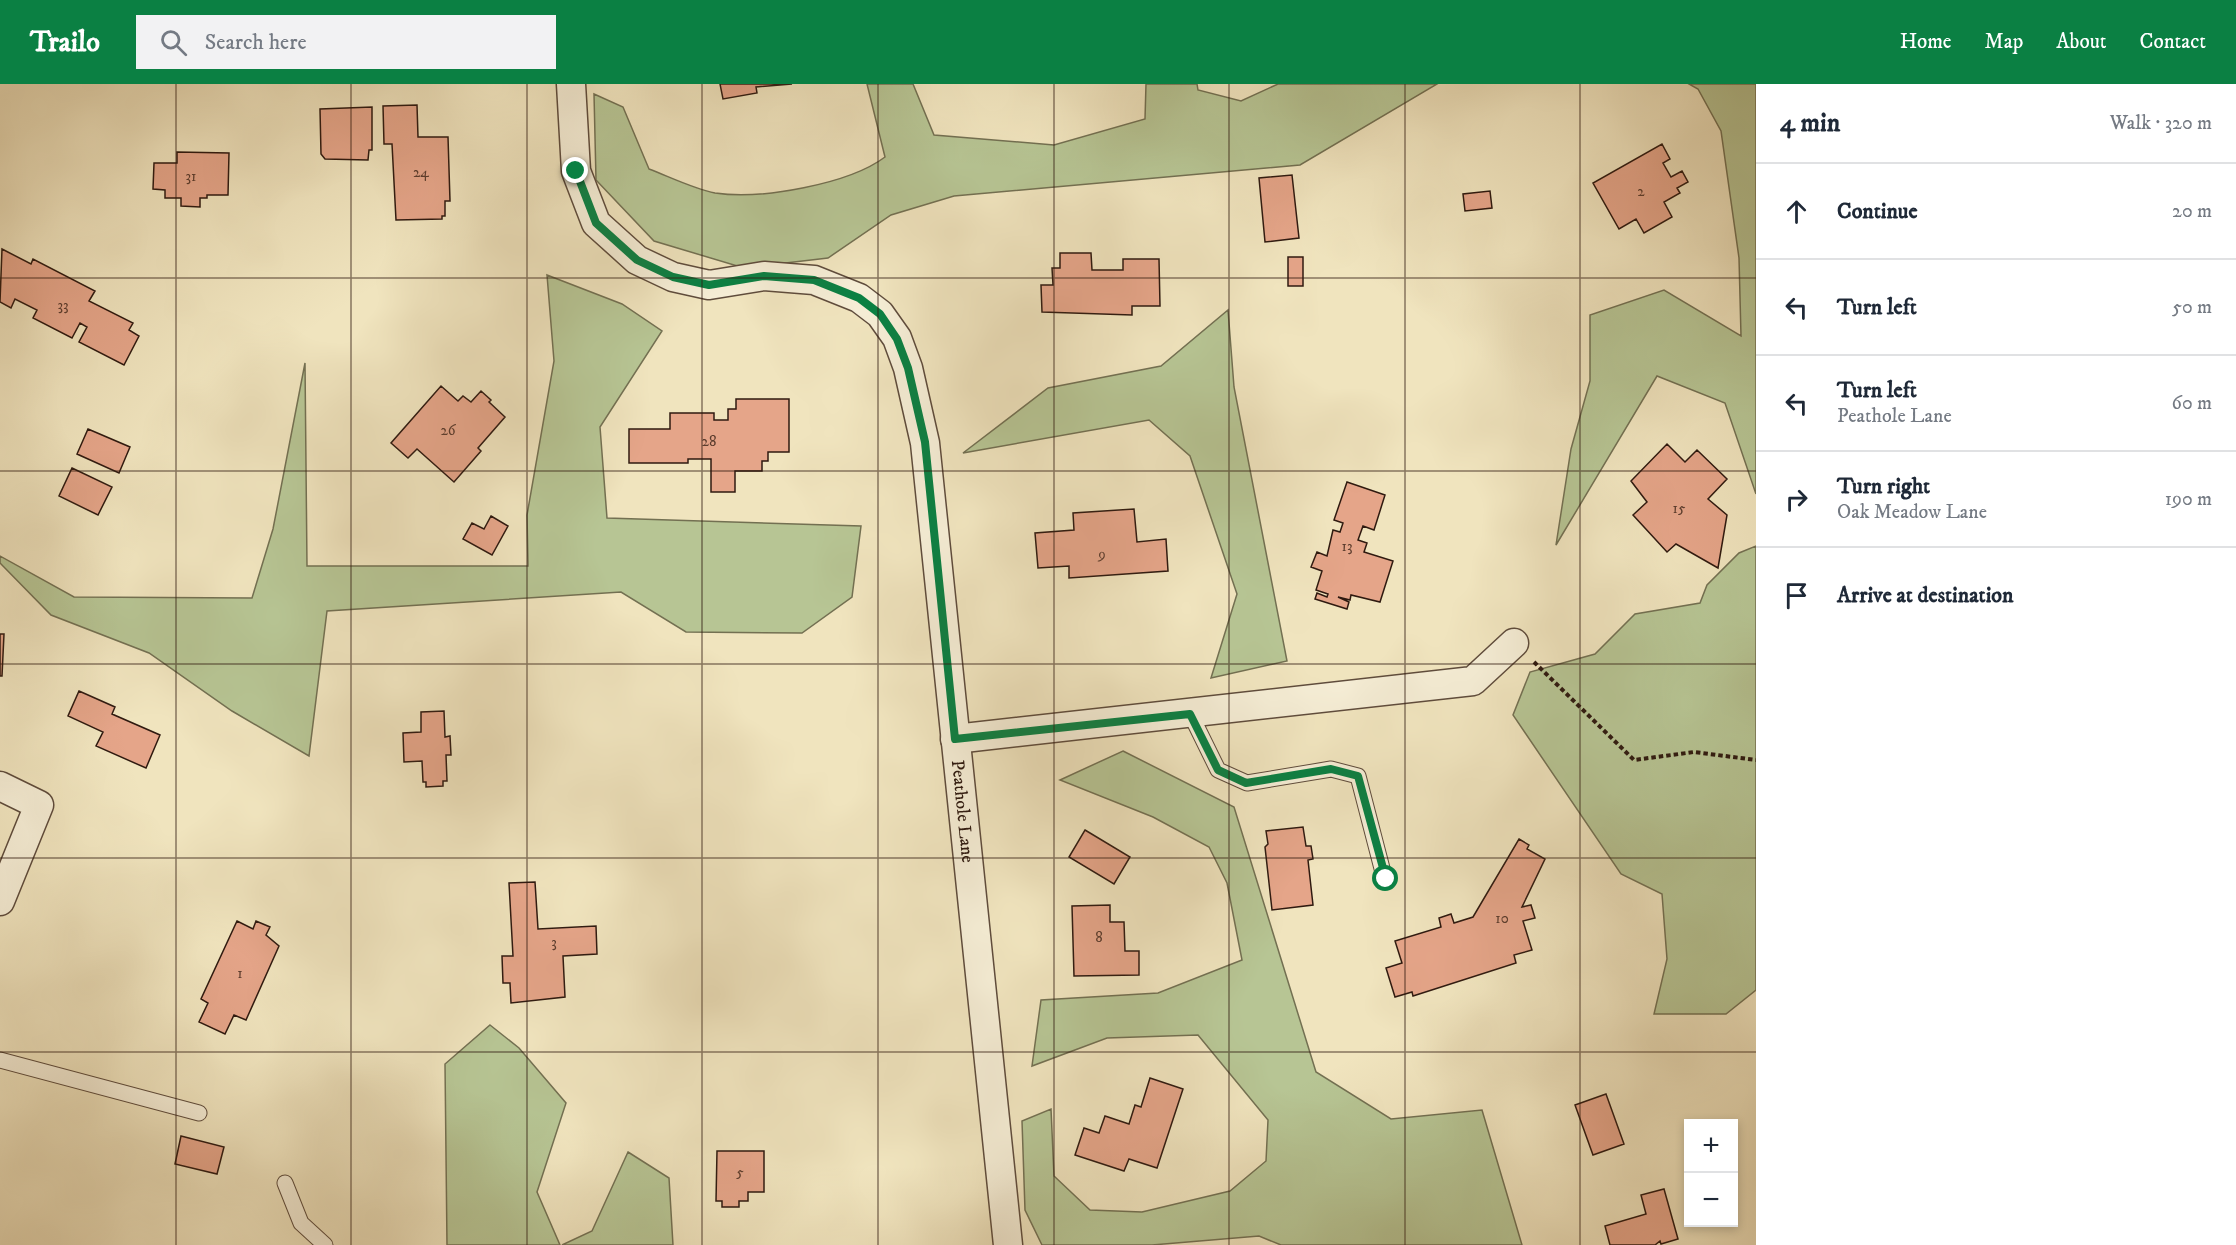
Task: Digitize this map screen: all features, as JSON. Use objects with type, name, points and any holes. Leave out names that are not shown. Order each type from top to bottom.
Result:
[{"type":"street","points":[[571,84],[576,171],[596,223],[637,260],[673,277],[709,285],[764,276],[814,280],[859,298],[880,314],[897,339],[908,368],[925,442],[955,739]]},
{"type":"street","name":"Peathole Lane","points":[[1008,1245],[955,739],[1473,681],[1514,643]]},
{"type":"street","points":[[0,786],[39,805],[0,902]]},
{"type":"lane","points":[[1190,714],[1218,770],[1246,783],[1331,769],[1358,776],[1386,879]]},
{"type":"lane","points":[[0,1060],[199,1113]]},
{"type":"lane","points":[[285,1183],[301,1224],[326,1245]]},
{"type":"path","points":[[1514,643],[1634,760],[1694,752],[1756,760]]},
{"type":"green space","points":[[867,84],[913,84],[934,135],[1054,145],[1145,119],[1146,84],[1197,84],[1198,90],[1241,101],[1278,84],[1437,84],[1300,165],[954,196],[891,215],[828,258],[744,268],[654,241],[596,180],[594,94],[623,107],[649,169],[690,186],[715,193],[734,195],[780,192],[828,182],[869,167],[885,157]]},
{"type":"green space","points":[[1689,84],[1756,84],[1756,494],[1725,403],[1657,376],[1556,545],[1571,449],[1590,381],[1590,315],[1664,290],[1741,336],[1739,258],[1721,131],[1698,89]]},
{"type":"green space","points":[[547,275],[622,304],[662,331],[600,427],[607,518],[861,526],[852,597],[802,633],[686,632],[621,592],[327,611],[309,756],[232,711],[149,653],[51,615],[0,563],[0,556],[74,597],[252,598],[273,529],[305,363],[307,566],[528,566],[527,515],[554,361]]},
{"type":"green space","points":[[1228,310],[1234,387],[1287,661],[1211,678],[1237,594],[1190,456],[1149,420],[963,453],[1048,388],[1161,366]]},
{"type":"green space","points":[[1756,546],[1756,990],[1726,1014],[1654,1014],[1667,959],[1662,894],[1621,874],[1513,715],[1530,672],[1595,654],[1635,614],[1700,603],[1707,585],[1739,553]]},
{"type":"green space","points":[[1123,751],[1234,807],[1316,1072],[1391,1119],[1482,1110],[1522,1245],[1281,1245],[1259,1236],[1152,1245],[1042,1245],[1025,1210],[1022,1121],[1051,1109],[1054,1176],[1090,1210],[1142,1212],[1230,1191],[1266,1161],[1268,1120],[1198,1035],[1107,1038],[1032,1066],[1041,1000],[1158,993],[1242,960],[1227,883],[1209,847],[1153,817],[1060,780]]},
{"type":"green space","points":[[490,1025],[519,1048],[566,1103],[537,1192],[560,1245],[447,1245],[445,1064]]},
{"type":"green space","points":[[628,1152],[669,1178],[673,1245],[562,1245],[592,1231]]},
{"type":"building","points":[[720,84],[792,84],[756,87],[757,93],[723,99]]},
{"type":"building","points":[[417,105],[418,137],[448,137],[450,201],[445,201],[445,216],[442,216],[442,219],[396,220],[392,144],[384,144],[383,106]]},
{"type":"building","points":[[372,107],[372,150],[369,150],[368,160],[325,159],[321,154],[320,109]]},
{"type":"building","points":[[1662,144],[1670,159],[1663,163],[1671,177],[1682,171],[1688,182],[1677,188],[1680,193],[1664,202],[1672,217],[1644,233],[1636,219],[1619,229],[1593,183]]},
{"type":"building","points":[[177,152],[229,153],[228,195],[207,195],[207,198],[200,198],[200,207],[181,206],[181,198],[165,198],[165,190],[153,189],[154,163],[177,163]]},
{"type":"building","points":[[1292,175],[1299,238],[1265,242],[1259,178]]},
{"type":"building","points":[[1490,191],[1492,208],[1465,211],[1463,194]]},
{"type":"building","points":[[2,249],[31,264],[33,259],[95,291],[89,301],[133,323],[129,330],[139,336],[124,365],[79,342],[87,327],[80,323],[72,338],[33,318],[37,310],[15,299],[11,308],[0,302]]},
{"type":"building","points":[[1060,253],[1091,253],[1092,270],[1123,270],[1123,259],[1159,259],[1160,306],[1132,306],[1132,315],[1042,312],[1041,285],[1053,285],[1052,268],[1060,268]]},
{"type":"building","points":[[1288,257],[1303,257],[1303,286],[1288,286]]},
{"type":"building","points":[[441,386],[458,401],[463,396],[471,402],[481,391],[505,417],[478,448],[481,451],[454,482],[417,449],[408,458],[391,443]]},
{"type":"building","points":[[736,399],[789,399],[789,452],[768,452],[768,461],[762,461],[762,471],[735,471],[735,492],[711,492],[711,459],[688,459],[688,463],[629,463],[629,429],[670,429],[670,413],[714,413],[714,420],[728,420],[728,409],[736,409]]},
{"type":"building","points":[[88,429],[130,447],[119,473],[77,454]]},
{"type":"building","points":[[1667,444],[1685,462],[1697,450],[1727,479],[1708,499],[1727,515],[1718,568],[1676,544],[1667,552],[1633,515],[1647,502],[1631,481]]},
{"type":"building","points":[[72,468],[112,487],[98,515],[59,496]]},
{"type":"building","points":[[1347,482],[1385,495],[1374,530],[1363,526],[1358,540],[1367,543],[1364,552],[1393,561],[1380,602],[1351,595],[1350,600],[1338,597],[1349,602],[1347,609],[1315,599],[1317,593],[1327,597],[1328,594],[1316,590],[1322,571],[1311,567],[1317,552],[1327,556],[1333,530],[1340,532],[1343,523],[1334,520]]},
{"type":"building","points":[[1134,509],[1137,542],[1166,539],[1168,571],[1069,578],[1069,566],[1038,568],[1035,533],[1074,530],[1073,513]]},
{"type":"building","points":[[491,516],[508,526],[492,555],[463,539],[472,523],[484,529]]},
{"type":"building","points":[[0,634],[4,634],[2,676],[0,676]]},
{"type":"building","points":[[79,691],[115,707],[112,714],[160,735],[146,768],[96,746],[103,732],[68,716]]},
{"type":"building","points":[[444,711],[445,737],[450,736],[451,755],[446,755],[447,781],[443,781],[443,786],[426,787],[426,782],[423,782],[422,761],[404,762],[403,733],[421,732],[421,712]]},
{"type":"building","points":[[1303,827],[1306,846],[1311,846],[1313,859],[1308,860],[1313,905],[1272,910],[1265,847],[1268,844],[1266,831]]},
{"type":"building","points":[[1085,830],[1130,857],[1114,884],[1069,857]]},
{"type":"building","points":[[1519,839],[1529,845],[1527,849],[1545,859],[1522,907],[1531,905],[1535,918],[1523,921],[1532,950],[1514,955],[1516,963],[1413,996],[1412,992],[1395,997],[1386,968],[1402,963],[1395,941],[1441,927],[1439,918],[1451,914],[1454,923],[1473,917]]},
{"type":"building","points":[[535,882],[538,929],[596,926],[597,954],[563,956],[565,997],[511,1003],[510,983],[503,983],[502,956],[513,956],[509,883]]},
{"type":"building","points":[[1110,905],[1110,922],[1124,922],[1125,951],[1139,951],[1139,975],[1074,976],[1072,906]]},
{"type":"building","points":[[237,921],[253,929],[256,921],[270,927],[266,935],[279,946],[246,1020],[234,1015],[225,1034],[199,1022],[208,1003],[201,999]]},
{"type":"building","points":[[1150,1078],[1183,1089],[1157,1168],[1129,1159],[1124,1171],[1075,1155],[1084,1128],[1099,1133],[1105,1116],[1129,1124],[1135,1105],[1141,1107]]},
{"type":"building","points":[[1606,1094],[1624,1144],[1593,1155],[1575,1105]]},
{"type":"building","points":[[181,1136],[224,1147],[217,1174],[175,1164]]},
{"type":"building","points":[[717,1151],[764,1151],[764,1192],[748,1192],[748,1201],[739,1201],[739,1207],[722,1207],[722,1201],[716,1201]]},
{"type":"building","points":[[1664,1189],[1678,1239],[1661,1244],[1660,1241],[1655,1245],[1610,1245],[1605,1226],[1646,1214],[1641,1195]]},
{"type":"route","points":[[576,171],[596,223],[637,260],[673,277],[709,285],[764,276],[814,280],[859,298],[880,314],[897,339],[908,368],[925,442],[955,739],[1190,714],[1218,770],[1246,783],[1331,769],[1358,776],[1386,879]]}]
